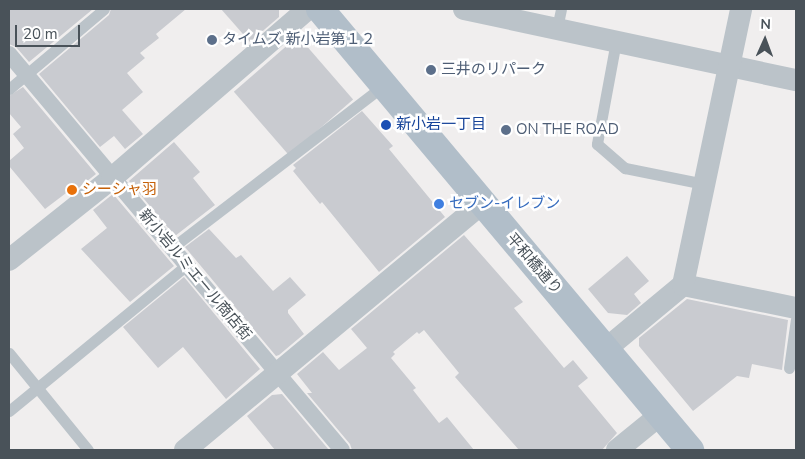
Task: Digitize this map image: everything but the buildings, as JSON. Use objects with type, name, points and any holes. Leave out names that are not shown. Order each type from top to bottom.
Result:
[{"type":"main road","name":"平和橋通り","points":[[320,9],[690,450]]},
{"type":"street","points":[[9,260],[112,178],[308,9]]},
{"type":"street","points":[[464,9],[559,19],[616,41],[796,80]]},
{"type":"street","points":[[606,348],[683,285],[741,9]]},
{"type":"street","name":"新小岩ルミエール商店街","points":[[9,54],[342,450]]},
{"type":"street","points":[[185,450],[482,203]]},
{"type":"street","points":[[683,285],[796,308]]},
{"type":"street","points":[[617,450],[660,415]]},
{"type":"lane","points":[[9,89],[104,9]]},
{"type":"lane","points":[[616,41],[597,144],[625,168],[704,184]]},
{"type":"lane","points":[[173,247],[384,85]]},
{"type":"lane","points":[[9,411],[187,265]]},
{"type":"lane","points":[[789,368],[796,319]]},
{"type":"lane","points":[[9,353],[88,450]]},
{"type":"place","name":"タイムズ 新小岩第１２","points":[[212,40]]},
{"type":"place","name":"三井のリパーク","points":[[431,70]]},
{"type":"place","name":"新小岩一丁目","points":[[386,125]]},
{"type":"place","name":"ON THE ROAD","points":[[506,130]]},
{"type":"place","name":"シーシャ羽","points":[[72,190]]},
{"type":"place","name":"セブン-イレブン","points":[[439,204]]}]
